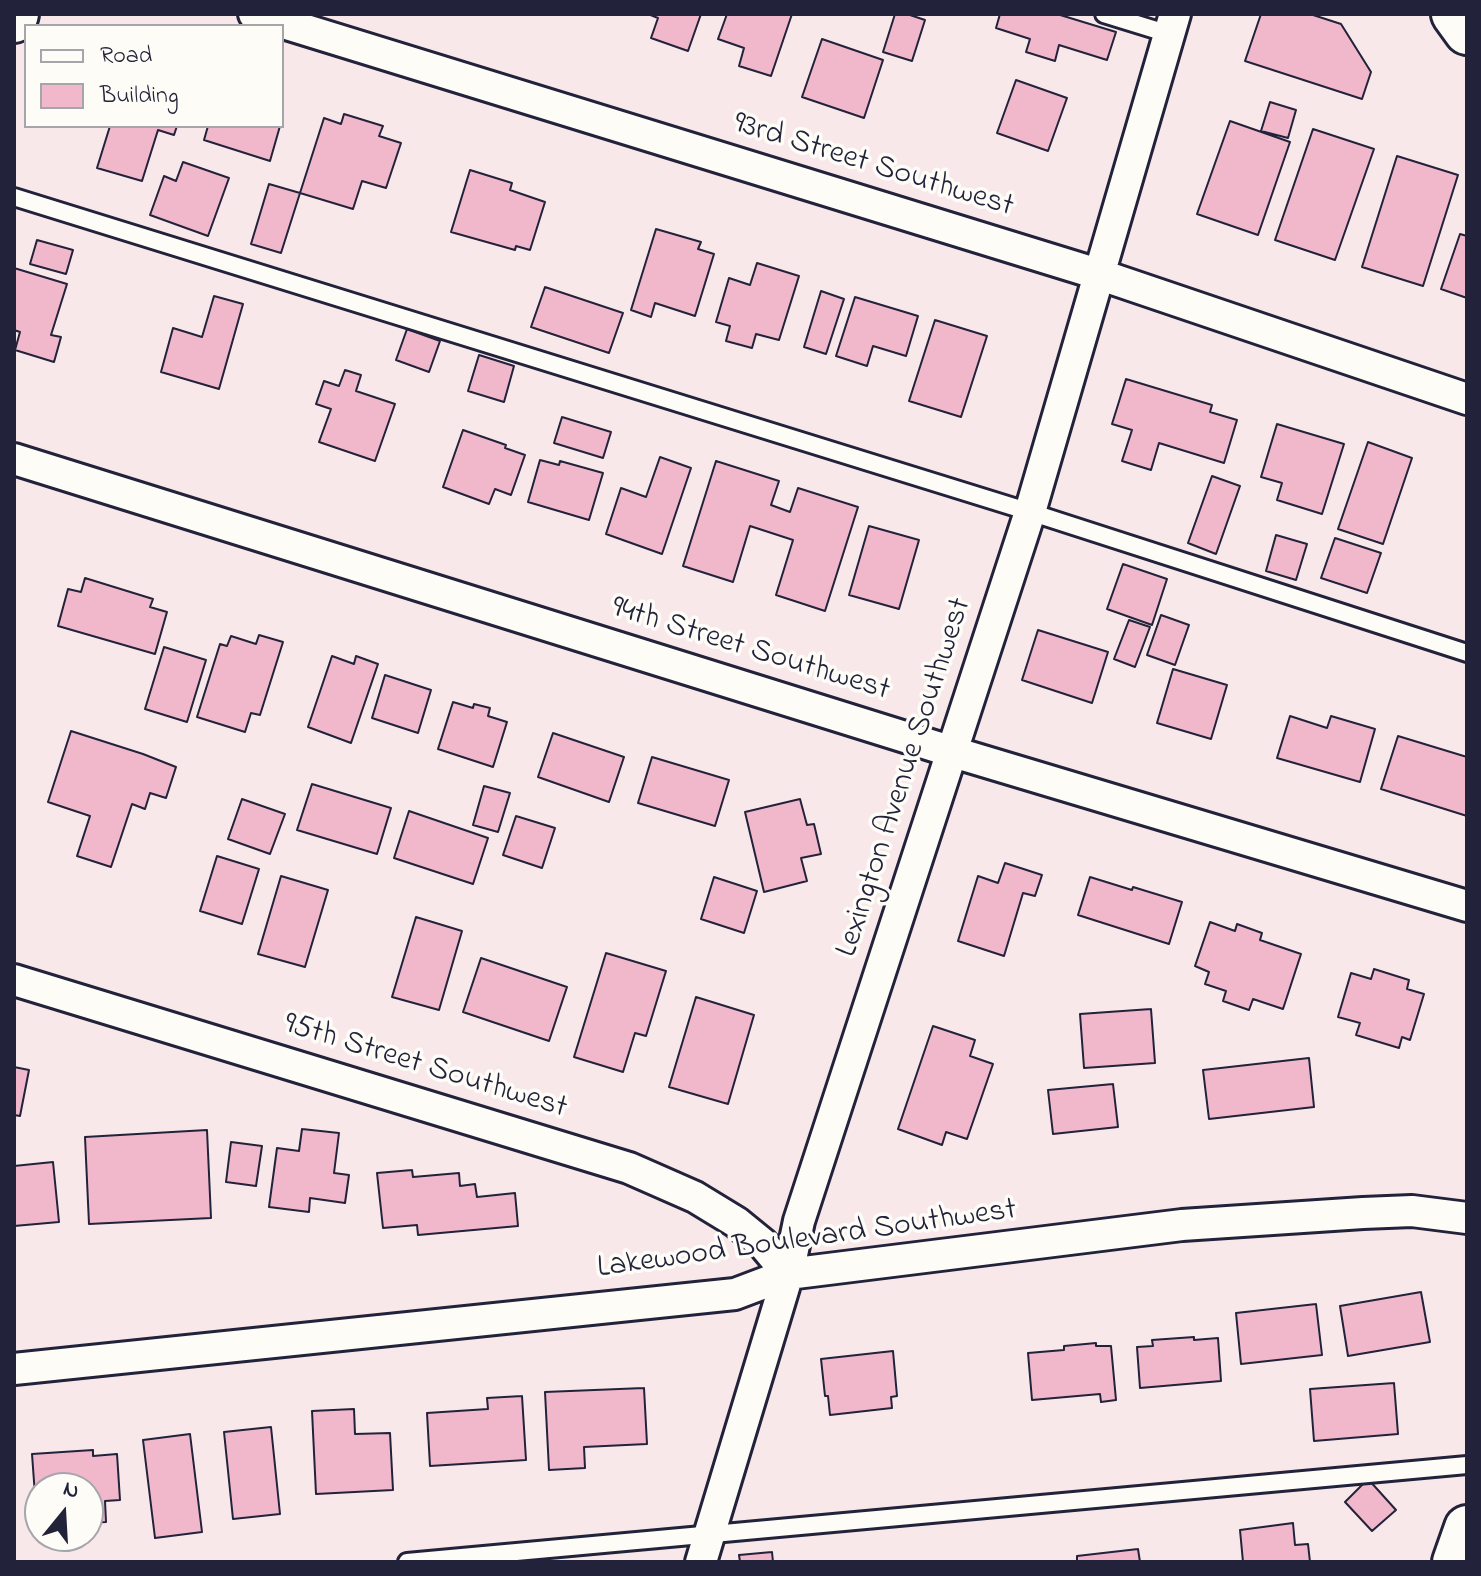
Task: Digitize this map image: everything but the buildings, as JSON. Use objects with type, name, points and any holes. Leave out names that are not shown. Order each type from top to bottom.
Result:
[{"type":"street","points":[[14,20],[16,14]]},
{"type":"street","name":"93rd Street Southwest","points":[[254,14],[1098,274],[1467,399]]},
{"type":"street","points":[[1454,14],[1467,32]]},
{"type":"street","name":"Lexington Avenue Southwest","points":[[705,1549],[788,1274],[799,1221],[1030,512],[1172,24]]},
{"type":"street","name":"94th Street Southwest","points":[[14,459],[953,752],[1467,906]]},
{"type":"street","name":"95th Street Southwest","points":[[14,980],[629,1168],[695,1197],[736,1222],[763,1244],[788,1274]]},
{"type":"street","name":"Lakewood Boulevard Southwest","points":[[14,1369],[735,1294],[788,1274],[1182,1225],[1412,1211],[1467,1218]]},
{"type":"street","points":[[1455,1562],[1467,1528]]},
{"type":"lane","points":[[1104,14],[1172,24]]},
{"type":"lane","points":[[14,197],[1030,512],[1467,653]]},
{"type":"lane","points":[[407,1562],[705,1549],[1467,1465]]}]
